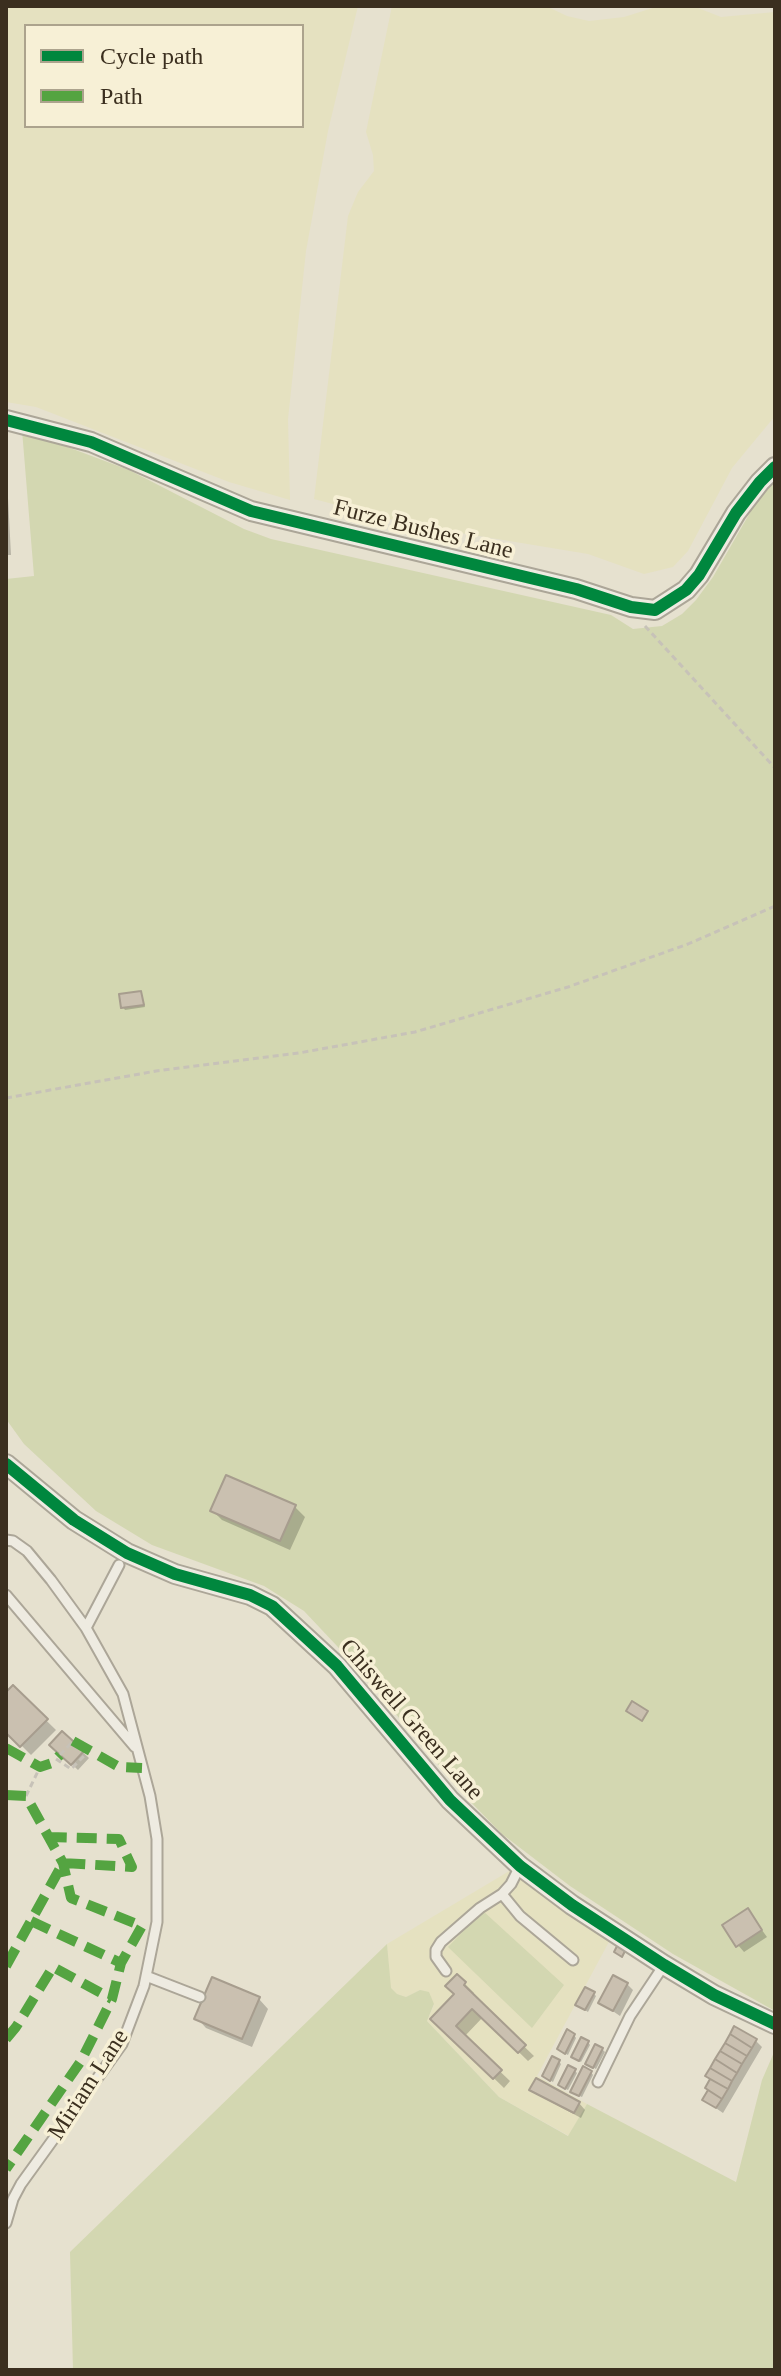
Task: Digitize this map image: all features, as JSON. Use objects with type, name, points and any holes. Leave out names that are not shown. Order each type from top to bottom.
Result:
[{"type":"street","name":"Furze Bushes Lane","points":[[6,420],[91,442],[251,511],[576,589],[631,607],[655,610],[686,590],[699,575],[736,513],[775,467]]},
{"type":"street","name":"Chiswell Green Lane","points":[[6,1464],[74,1520],[127,1553],[175,1574],[250,1595],[272,1606],[337,1666],[450,1800],[520,1866],[572,1905],[664,1965],[714,1995],[775,2024]]},
{"type":"lane","name":"Miriam Lane","points":[[6,2223],[21,2184],[122,2044],[146,1976],[157,1922],[157,1839],[150,1796],[123,1694],[86,1628],[51,1580],[27,1551],[8,1538]]},
{"type":"lane","points":[[86,1628],[119,1565]]},
{"type":"lane","points":[[6,1595],[137,1749]]},
{"type":"lane","points":[[446,1971],[436,1957],[441,1942],[480,1908],[502,1894],[520,1866]]},
{"type":"lane","points":[[502,1894],[520,1916],[573,1960]]},
{"type":"lane","points":[[598,2082],[630,2016],[664,1965]]},
{"type":"lane","points":[[146,1976],[200,1997]]},
{"type":"path","points":[[631,607],[649,632],[775,768]]},
{"type":"path","points":[[6,1098],[156,1071],[299,1053],[415,1032],[568,987],[688,944],[775,906]]},
{"type":"path","points":[[73,1741],[58,1757],[71,1769],[90,1750]]},
{"type":"path","points":[[26,1796],[40,1767]]},
{"type":"shaded area","points":[[6,6],[358,6],[328,131],[306,251],[288,419],[290,500],[229,482],[36,407],[6,402]]},
{"type":"shaded area","points":[[392,6],[546,6],[567,16],[589,21],[624,17],[659,6],[693,6],[721,17],[775,12],[775,416],[732,468],[688,551],[673,567],[644,574],[588,554],[412,525],[314,499],[348,216],[358,192],[374,171],[366,132]]},
{"type":"shaded area","points":[[511,1870],[582,1922],[611,1938],[537,2076],[587,2104],[569,2136],[499,2097],[427,2021],[434,2005],[420,1990],[406,1997],[390,1988],[387,1944]]},
{"type":"green space","points":[[22,430],[129,470],[244,529],[271,539],[611,615],[633,629],[662,626],[682,614],[696,600],[713,577],[755,504],[775,481],[775,2011],[673,1954],[570,1886],[502,1834],[462,1793],[353,1663],[304,1611],[264,1586],[152,1545],[96,1511],[24,1444],[6,1419],[6,579],[34,576]]},
{"type":"green space","points":[[483,1911],[564,1985],[532,2028],[448,1947]]},
{"type":"green space","points":[[387,1944],[391,1988],[406,1997],[420,1990],[429,1992],[434,2004],[427,2021],[499,2097],[568,2136],[587,2104],[736,2182],[762,2080],[775,2050],[775,2370],[73,2370],[70,2252]]},
{"type":"building","points":[[141,991],[144,1005],[121,1008],[119,994]]},
{"type":"building","points":[[226,1475],[296,1505],[280,1541],[210,1511]]},
{"type":"building","points":[[13,1685],[48,1719],[20,1747],[6,1733],[6,1692]]},
{"type":"building","points":[[632,1701],[648,1711],[642,1721],[626,1711]]},
{"type":"building","points":[[62,1731],[84,1751],[71,1765],[49,1745]]},
{"type":"building","points":[[748,1908],[762,1930],[736,1947],[722,1925]]},
{"type":"building","points":[[619,1942],[627,1947],[622,1957],[614,1952]]},
{"type":"building","points":[[457,1974],[466,1982],[464,1985],[526,2045],[518,2053],[472,2009],[456,2026],[502,2070],[493,2079],[430,2019],[454,1994],[445,1986]]},
{"type":"building","points":[[613,1975],[628,1983],[613,2011],[598,2003]]},
{"type":"building","points":[[212,1977],[260,1997],[242,2039],[194,2019]]},
{"type":"building","points":[[585,1987],[595,1992],[585,2010],[575,2005]]},
{"type":"building","points":[[734,2026],[757,2039],[752,2048],[730,2034]]},
{"type":"building","points":[[567,2029],[575,2034],[565,2054],[557,2049]]},
{"type":"building","points":[[730,2034],[752,2048],[747,2056],[725,2043]]},
{"type":"building","points":[[581,2037],[589,2041],[579,2061],[571,2057]]},
{"type":"building","points":[[725,2043],[747,2056],[742,2064],[720,2051]]},
{"type":"building","points":[[595,2044],[603,2048],[593,2068],[585,2064]]},
{"type":"building","points":[[720,2051],[742,2064],[737,2073],[715,2059]]},
{"type":"building","points":[[552,2056],[560,2060],[550,2081],[542,2076]]},
{"type":"building","points":[[715,2059],[737,2073],[732,2081],[710,2068]]},
{"type":"building","points":[[568,2065],[576,2069],[565,2089],[558,2085]]},
{"type":"building","points":[[583,2066],[592,2071],[579,2096],[570,2092]]},
{"type":"building","points":[[710,2068],[732,2081],[728,2089],[705,2076]]},
{"type":"building","points":[[536,2078],[580,2102],[574,2113],[529,2090]]},
{"type":"building","points":[[710,2079],[728,2089],[722,2099],[705,2088]]},
{"type":"building","points":[[708,2090],[722,2099],[716,2108],[702,2100]]},
{"type":"marked path","points":[[73,1741],[119,1767],[142,1768]]},
{"type":"marked path","points":[[6,1748],[40,1767],[52,1763],[60,1755]]},
{"type":"marked path","points":[[6,1795],[26,1796],[63,1863],[71,1898],[142,1926],[121,1963],[112,1999],[81,2061],[6,2169]]},
{"type":"marked path","points":[[6,1966],[63,1863],[132,1867],[119,1839],[49,1837]]},
{"type":"marked path","points":[[31,1921],[121,1963]]},
{"type":"marked path","points":[[6,2039],[53,1967],[112,1999]]},
{"type":"cycle path","points":[[6,420],[91,442],[251,511],[576,589],[631,607],[655,610],[686,590],[699,575],[736,513],[775,467]]},
{"type":"cycle path","points":[[6,1464],[74,1520],[127,1553],[175,1574],[250,1595],[272,1606],[337,1666],[450,1800],[520,1866],[572,1905],[664,1965],[714,1995],[775,2024]]}]
